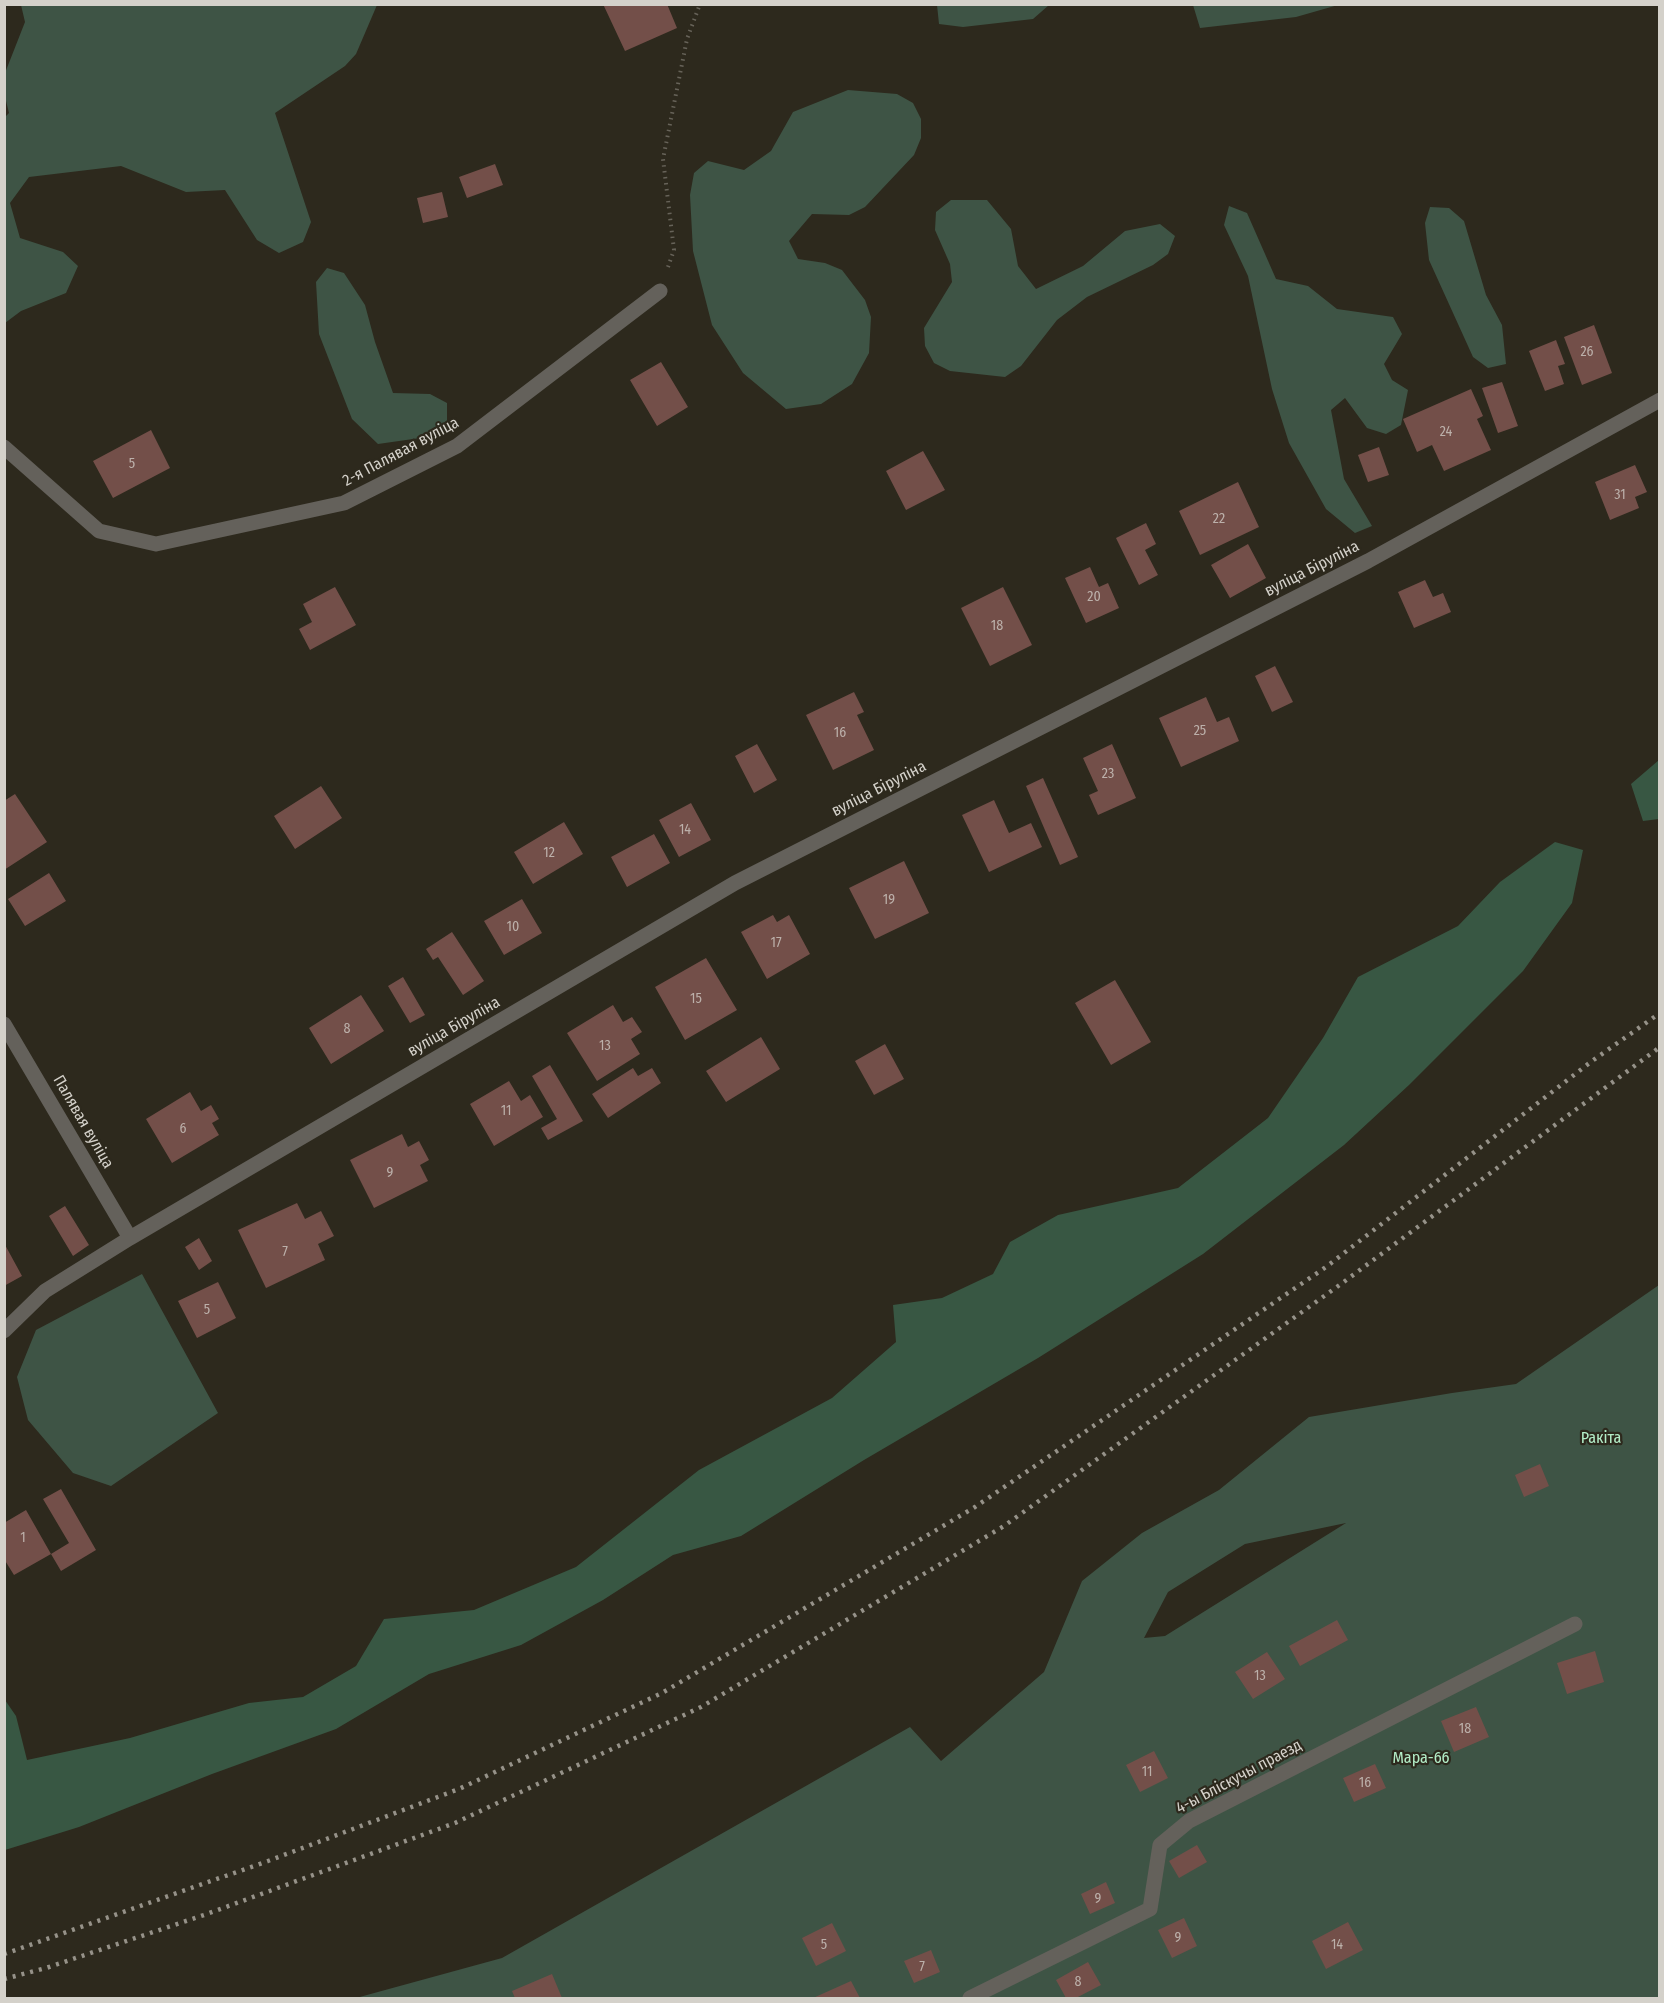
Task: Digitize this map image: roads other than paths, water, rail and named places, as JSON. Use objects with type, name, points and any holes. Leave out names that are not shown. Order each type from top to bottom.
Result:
[{"type":"street","name":"2-я Палявая вуліца","points":[[4,447],[99,531],[156,544],[344,503],[457,446],[660,291]]},
{"type":"street","name":"вуліца Біруліна","points":[[4,1332],[45,1291],[130,1238],[735,883],[1368,561],[1659,400]]},
{"type":"street","name":"Палявая вуліца","points":[[4,1024],[130,1238]]},
{"type":"street","name":"4-ы Бліскучы праезд","points":[[970,1998],[1150,1909],[1160,1845],[1189,1821],[1575,1624]]},
{"type":"railway","points":[[4,1954],[268,1861],[459,1789],[662,1693],[975,1507],[1326,1267],[1592,1061],[1660,1013]]},
{"type":"railway","points":[[4,1979],[46,1968],[204,1915],[455,1823],[701,1707],[1004,1526],[1341,1284],[1660,1047]]},
{"type":"park label","name":"Ракіта","points":[[1601,1439]]},
{"type":"park label","name":"Мара-66","points":[[1421,1759]]}]
